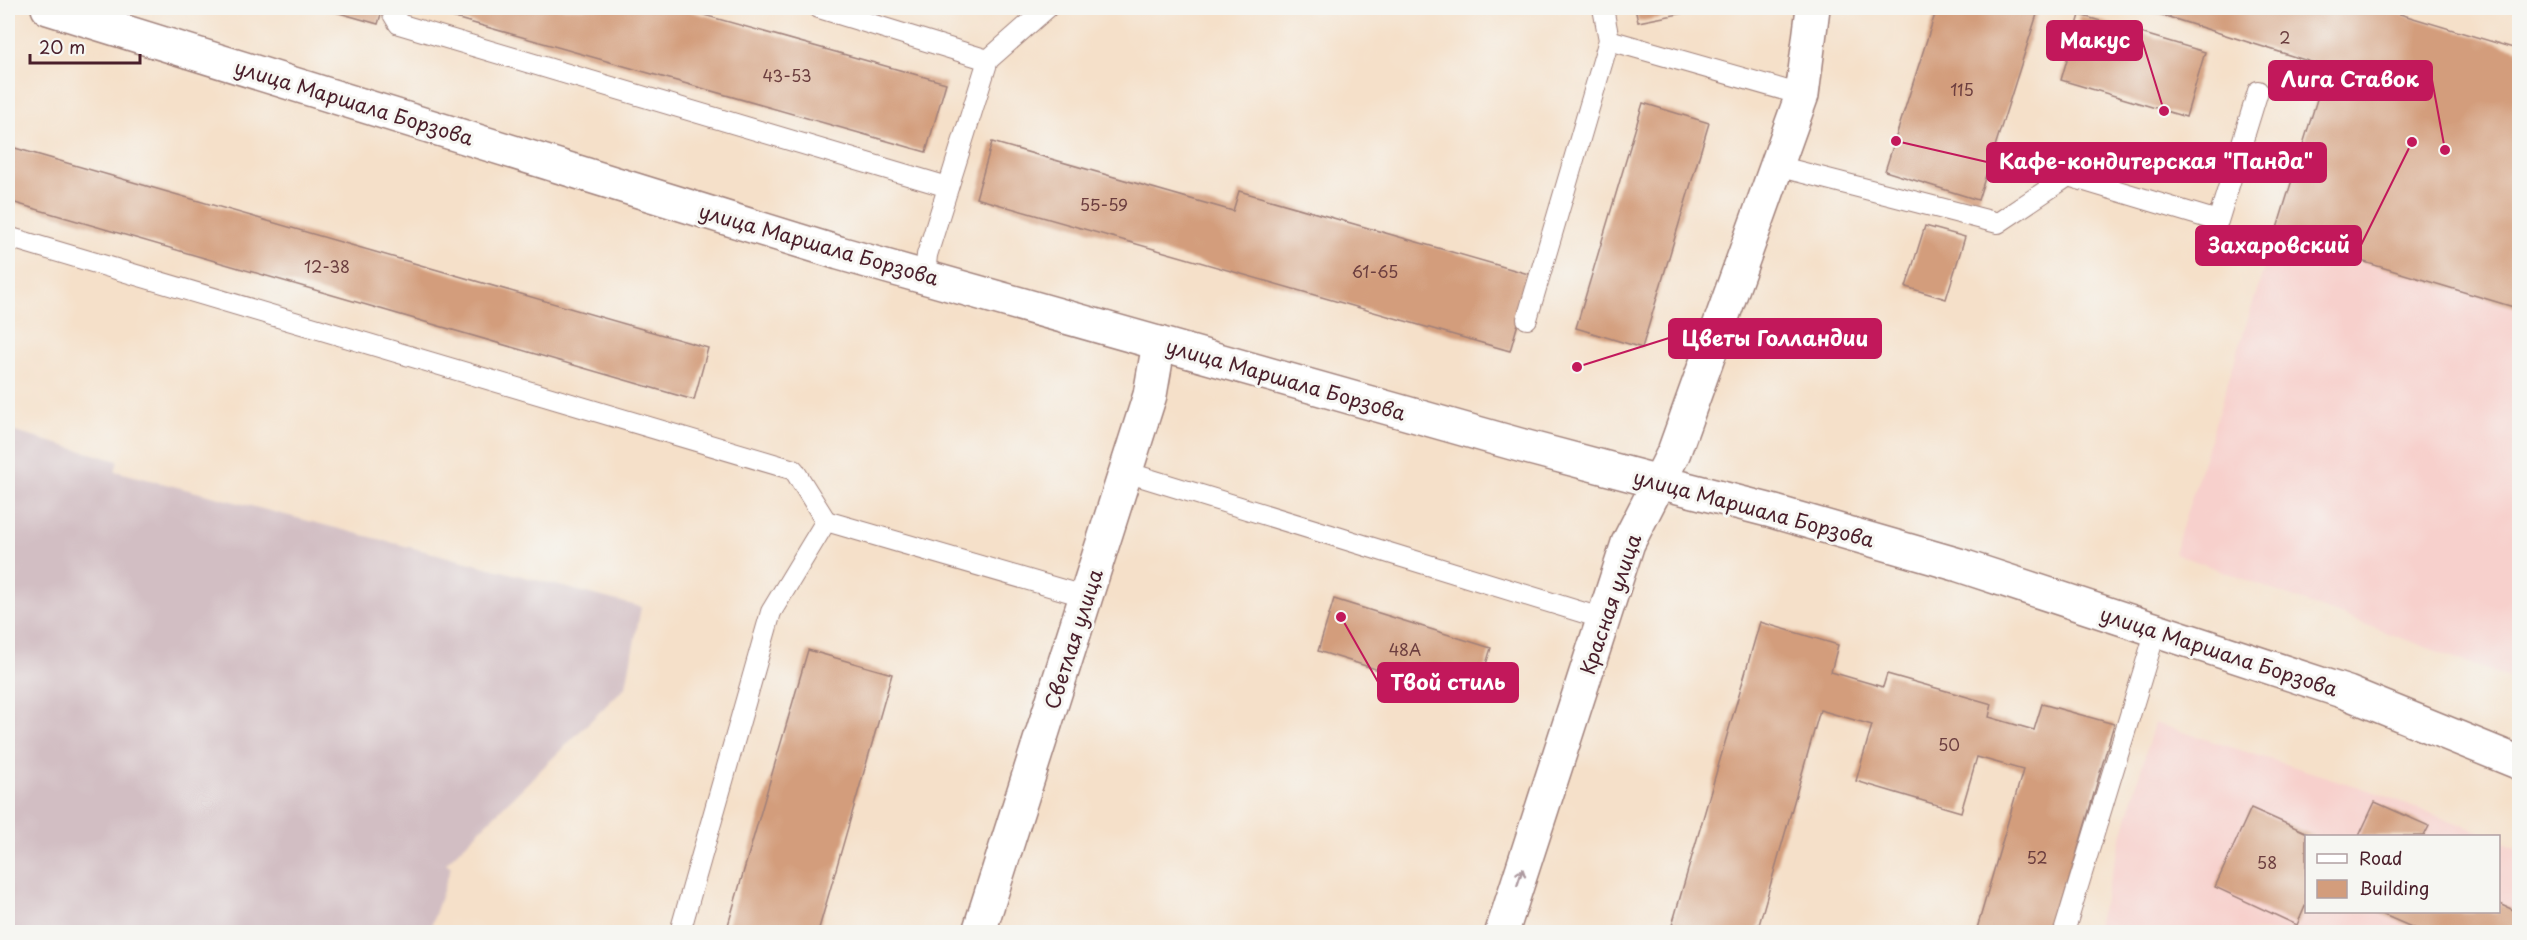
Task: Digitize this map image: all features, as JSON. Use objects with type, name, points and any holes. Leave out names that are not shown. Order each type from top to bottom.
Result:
[{"type":"main road","name":"улица Маршала Борзова","points":[[55,8],[817,246],[1523,446],[1768,510],[1959,566],[2348,693],[2520,763]]},
{"type":"main road","name":"Красная улица","points":[[1502,933],[1628,543],[1674,452],[1802,95],[1813,8]]},
{"type":"main road","name":"Светлая улица","points":[[979,933],[1150,395],[1159,343]]},
{"type":"lane","points":[[394,8],[393,14],[399,24],[948,187]]},
{"type":"lane","points":[[819,8],[988,60]]},
{"type":"lane","points":[[925,276],[927,255],[988,60],[1047,8]]},
{"type":"lane","points":[[1527,319],[1609,40],[1603,8]]},
{"type":"lane","points":[[1609,40],[1802,95]]},
{"type":"lane","points":[[1777,166],[1998,223],[2068,176],[2218,220],[2258,91]]},
{"type":"lane","points":[[8,237],[794,470],[826,521],[1087,597]]},
{"type":"lane","points":[[1126,472],[1604,619]]},
{"type":"lane","points":[[681,933],[771,612],[826,521]]},
{"type":"lane","points":[[2064,933],[2156,630]]},
{"type":"shaded area","points":[[2346,8],[2380,8],[2519,50],[2519,682],[2174,553]]},
{"type":"shaded area","points":[[8,430],[118,461],[115,471],[641,607],[626,686],[446,863],[451,867],[429,932],[8,932]]},
{"type":"shaded area","points":[[2154,723],[2378,793],[2487,835],[2424,835],[2429,826],[2375,802],[2359,835],[2312,835],[2251,808],[2216,887],[2297,924],[2305,906],[2305,913],[2379,913],[2423,932],[2095,932]]},
{"type":"shaded area","points":[[2500,842],[2519,850],[2519,913],[2500,904]]},
{"type":"building","points":[[322,8],[383,8],[378,24]]},
{"type":"building","points":[[420,8],[679,8],[946,83],[926,152]]},
{"type":"building","points":[[1635,8],[1705,8],[1705,9],[1638,22]]},
{"type":"building","points":[[1937,8],[2039,8],[1978,200],[1885,171]]},
{"type":"building","points":[[2140,8],[2380,8],[2520,50],[2520,309],[2275,235],[2327,67]]},
{"type":"building","points":[[2080,15],[2205,52],[2186,117],[2061,80]]},
{"type":"building","points":[[1643,103],[1709,123],[1642,348],[1576,328]]},
{"type":"building","points":[[992,142],[1233,211],[1239,191],[1532,275],[1510,351],[976,198]]},
{"type":"building","points":[[8,146],[708,348],[694,400],[8,201]]},
{"type":"building","points":[[1925,226],[1965,237],[1946,299],[1906,287]]},
{"type":"building","points":[[1334,599],[1491,648],[1475,700],[1318,651]]},
{"type":"building","points":[[1760,622],[1838,645],[1831,672],[1883,687],[1887,674],[1992,704],[1989,717],[2034,730],[2042,704],[2114,724],[2054,932],[1976,932],[2023,770],[1977,757],[1961,812],[1856,781],[1872,725],[1820,710],[1757,932],[1670,932]]},
{"type":"building","points":[[808,650],[892,674],[818,932],[726,932]]},
{"type":"building","points":[[2375,802],[2429,826],[2424,835],[2359,835]]},
{"type":"building","points":[[2251,808],[2312,835],[2305,835],[2305,906],[2297,925],[2215,887]]},
{"type":"building","points":[[2500,904],[2520,913],[2520,932],[2423,932],[2379,913],[2500,913]]},
{"type":"place","name":"Макус","points":[[2164,111]]},
{"type":"place","name":"Кафе-кондитерская \"Панда\"","points":[[1896,141]]},
{"type":"place","name":"Захаровский","points":[[2412,142]]},
{"type":"place","name":"Лига Ставок","points":[[2445,150]]},
{"type":"place","name":"Цветы Голландии","points":[[1577,367]]},
{"type":"place","name":"Твой стиль","points":[[1341,617]]}]
